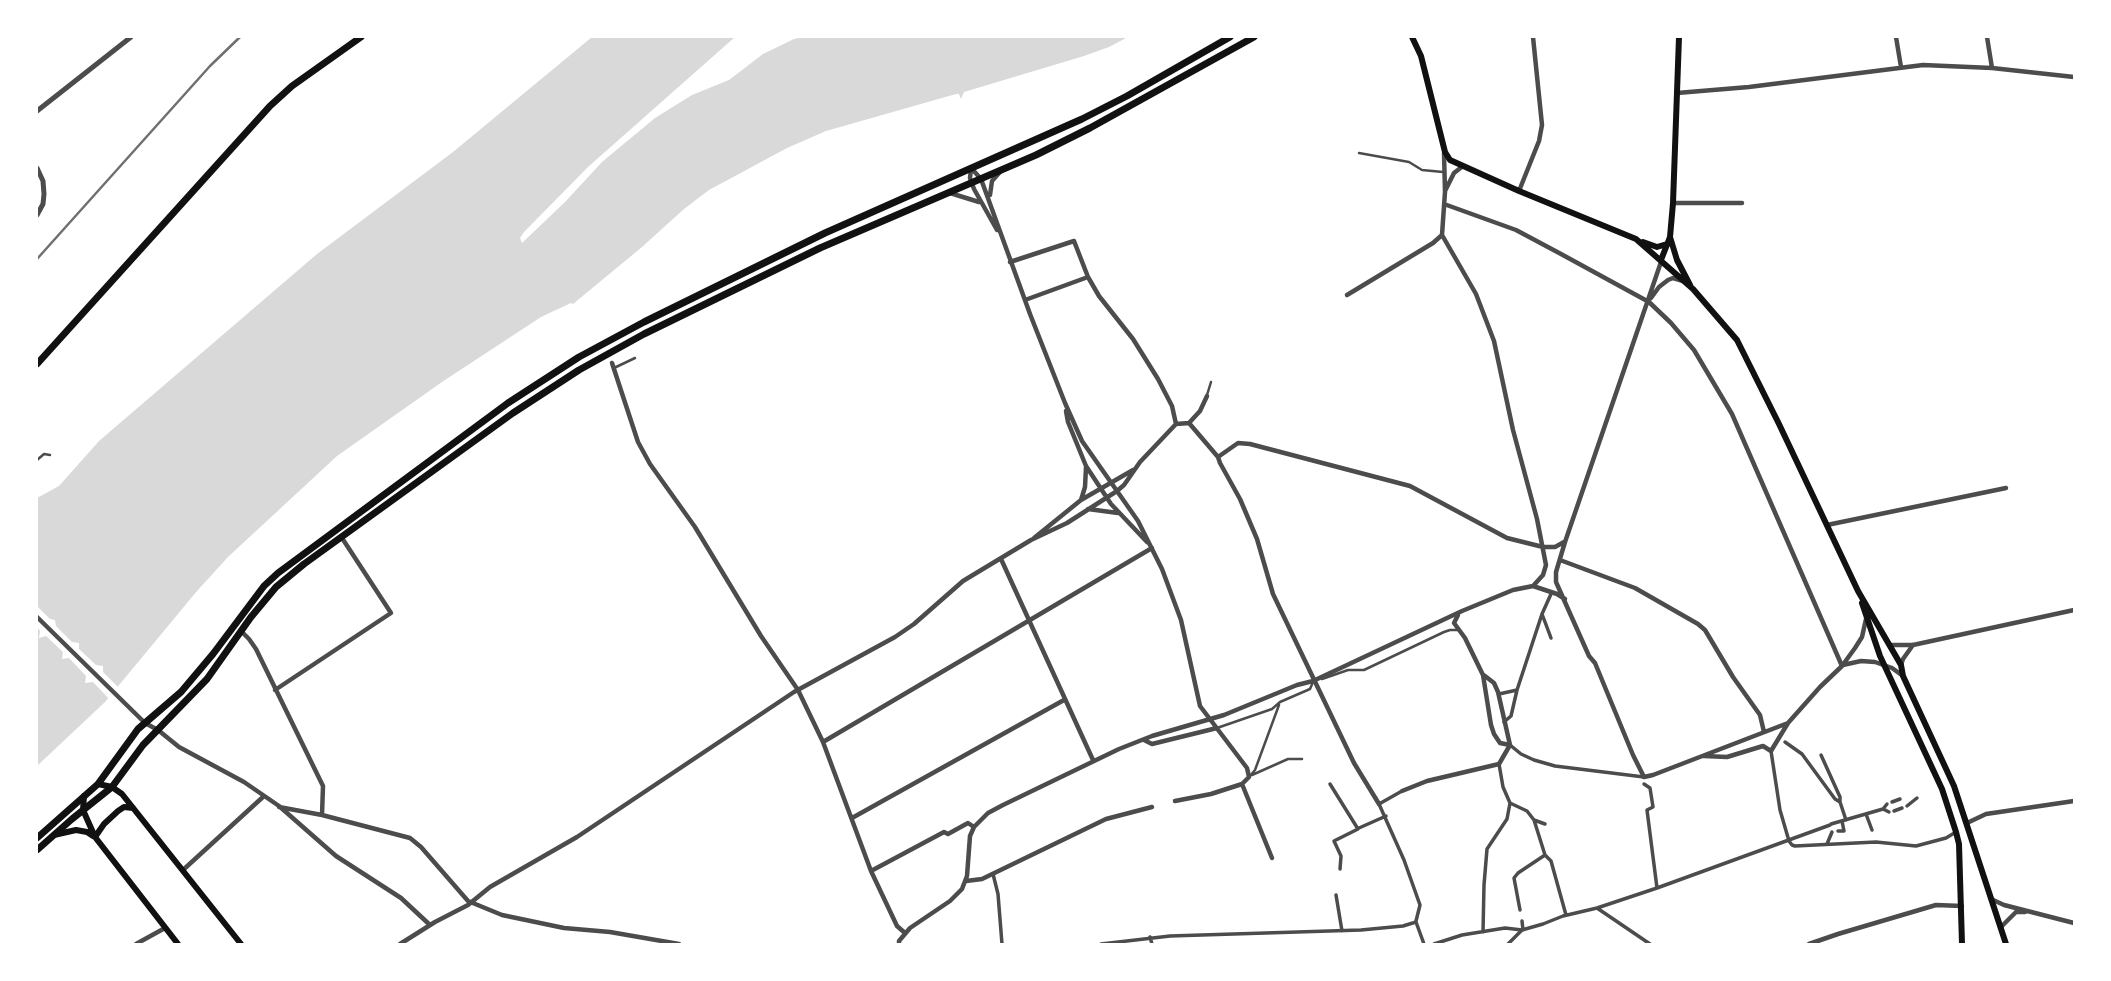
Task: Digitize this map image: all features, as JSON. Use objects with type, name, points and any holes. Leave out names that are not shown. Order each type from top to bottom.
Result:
[{"type":"main road","points":[[37,364],[270,106],[292,86],[361,37]]},
{"type":"main road","points":[[37,838],[98,783],[138,729],[181,692],[264,586],[278,573],[508,403],[579,357],[644,322],[825,233],[1127,96],[1230,37]]},
{"type":"main road","points":[[37,850],[112,787],[143,746],[200,688],[258,607],[276,587],[513,413],[579,370],[645,334],[820,248],[1004,169],[1090,128],[1254,37]]},
{"type":"main road","points":[[1412,37],[1421,56],[1444,152],[1450,160],[1654,247],[1662,247],[1669,241]]},
{"type":"main road","points":[[1661,260],[1669,241],[1673,203],[1679,37]]},
{"type":"main road","points":[[1636,239],[1693,289],[1737,340],[1780,424],[1858,591],[1901,665],[1903,676],[1954,786],[2006,944]]},
{"type":"main road","points":[[1669,241],[1693,289]]},
{"type":"main road","points":[[342,538],[342,531],[352,518]]},
{"type":"main road","points":[[1858,591],[1883,664],[1942,789],[1956,832],[1962,944]]},
{"type":"main road","points":[[229,632],[241,631]]},
{"type":"main road","points":[[98,783],[112,787],[122,794],[242,944]]},
{"type":"main road","points":[[84,796],[83,810],[95,837],[178,944]]},
{"type":"main road","points":[[95,837],[118,811],[124,807],[133,808]]},
{"type":"main road","points":[[1956,832],[1967,823]]},
{"type":"main road","points":[[52,836],[76,830],[95,837]]},
{"type":"street","points":[[37,111],[131,37]]},
{"type":"street","points":[[1519,191],[1539,141],[1542,125],[1533,37]]},
{"type":"street","points":[[1896,37],[1901,67]]},
{"type":"street","points":[[1987,37],[1992,68]]},
{"type":"street","points":[[1677,93],[1749,87],[1923,65],[1992,68],[2074,77]]},
{"type":"street","points":[[1444,152],[1442,235],[1466,274],[1486,316],[1494,341],[1546,565],[1545,572],[1533,586]]},
{"type":"street","points":[[1445,192],[1454,173],[1463,166]]},
{"type":"street","points":[[37,168],[43,181],[44,194],[43,204],[37,215]]},
{"type":"street","points":[[972,168],[981,179],[1010,262],[1082,441],[1138,520],[1163,569],[1181,620],[1200,706],[1245,764],[1249,777],[1242,784],[1175,802]]},
{"type":"street","points":[[972,168],[970,174],[979,202],[1002,239]]},
{"type":"street","points":[[989,200],[992,181],[1004,169]]},
{"type":"street","points":[[949,193],[979,202]]},
{"type":"street","points":[[1673,203],[1742,203]]},
{"type":"street","points":[[1444,204],[1516,230],[1649,302],[1664,315],[1694,350],[1721,394],[1842,666]]},
{"type":"street","points":[[1347,295],[1442,235]]},
{"type":"street","points":[[1010,262],[1074,241],[1088,277],[1099,296],[1133,340],[1158,379],[1172,406],[1176,424]]},
{"type":"street","points":[[1644,776],[1556,582],[1556,572],[1661,260]]},
{"type":"street","points":[[1025,300],[1088,277]]},
{"type":"street","points":[[1649,302],[1659,287],[1668,280],[1673,278],[1684,281]]},
{"type":"street","points":[[613,365],[638,442],[650,464],[695,527],[761,636],[798,690],[823,742],[871,871],[897,926],[905,933]]},
{"type":"street","points":[[1031,540],[1060,527],[1117,491],[1176,424],[1189,423],[1200,411],[1207,396]]},
{"type":"street","points":[[1065,403],[1068,422],[1086,467],[1106,497],[1152,548]]},
{"type":"street","points":[[1189,423],[1218,457],[1249,519],[1270,587],[1313,681],[1354,763],[1386,816],[1420,905],[1416,922],[1424,944]]},
{"type":"street","points":[[1218,457],[1234,444],[1242,443],[1410,486],[1507,538],[1543,547],[1555,547],[1565,542]]},
{"type":"street","points":[[1081,500],[1086,467]]},
{"type":"street","points":[[400,944],[471,903],[490,887],[577,837],[798,690],[895,637],[914,624],[956,586],[1031,540],[1081,500],[1134,469]]},
{"type":"street","points":[[1827,525],[2006,488]]},
{"type":"street","points":[[1087,509],[1120,513]]},
{"type":"street","points":[[275,690],[391,613],[342,538]]},
{"type":"street","points":[[823,742],[1152,548]]},
{"type":"street","points":[[1001,559],[1093,760]]},
{"type":"street","points":[[1560,560],[1635,588],[1698,624],[1705,630],[1760,715],[1764,732]]},
{"type":"street","points":[[899,944],[905,933],[955,896],[966,881],[970,836],[974,827],[981,819],[1003,805],[1093,760],[1313,681],[1513,590],[1533,586],[1556,593],[1564,599]]},
{"type":"street","points":[[1504,722],[1511,716],[1517,690],[1551,594]]},
{"type":"street","points":[[1889,644],[1913,645],[2074,610]]},
{"type":"street","points":[[1462,611],[1454,622],[1483,675],[1490,725],[1494,734],[1500,743],[1510,745],[1521,754],[1547,764],[1653,775],[1788,723]]},
{"type":"street","points":[[1542,614],[1551,638]]},
{"type":"street","points":[[37,617],[145,723],[179,747],[244,782],[279,806],[309,835],[401,898],[430,925]]},
{"type":"street","points":[[1771,751],[1782,740],[1788,723],[1842,666],[1862,637],[1866,617]]},
{"type":"street","points":[[1438,623],[1450,624],[1460,630]]},
{"type":"street","points":[[241,631],[249,639],[323,786],[322,815]]},
{"type":"street","points":[[1901,665],[1913,645]]},
{"type":"street","points":[[1842,666],[1861,661],[1883,664],[1903,676]]},
{"type":"street","points":[[1483,675],[1494,683],[1499,694],[1510,740],[1499,764],[1503,787],[1510,803],[1507,819],[1487,849],[1483,932]]},
{"type":"street","points":[[1499,694],[1517,690]]},
{"type":"street","points":[[852,818],[1064,699]]},
{"type":"street","points":[[1143,740],[1152,744],[1217,728]]},
{"type":"street","points":[[1782,740],[1802,754],[1840,802]]},
{"type":"street","points":[[1703,756],[1727,757],[1763,746],[1771,751],[1780,810],[1788,841],[1796,846],[1876,842],[1916,846],[1946,838],[1956,832]]},
{"type":"street","points":[[1821,755],[1840,797],[1844,831],[1838,831]]},
{"type":"street","points":[[1379,804],[1427,781],[1499,764]]},
{"type":"street","points":[[1242,784],[1272,858]]},
{"type":"street","points":[[1330,784],[1358,829]]},
{"type":"street","points":[[1644,786],[1650,788],[1653,807],[1647,810],[1657,888]]},
{"type":"street","points":[[183,870],[264,796]]},
{"type":"street","points":[[1883,809],[1892,811],[1905,807],[1917,798]]},
{"type":"street","points":[[1434,944],[1462,935],[1505,928],[1522,930],[1597,908],[1883,809],[1889,803],[1900,799]]},
{"type":"street","points":[[1967,823],[1986,814],[2074,802]]},
{"type":"street","points":[[1510,803],[1527,811],[1534,820],[1545,855],[1551,861],[1566,915]]},
{"type":"street","points":[[279,806],[410,838],[471,903],[502,915],[564,928],[610,932],[679,944]]},
{"type":"street","points":[[966,881],[978,881],[1097,822],[1152,807]]},
{"type":"street","points":[[1866,814],[1876,842]]},
{"type":"street","points":[[1340,869],[1341,856],[1334,841],[1386,816]]},
{"type":"street","points":[[1534,820],[1545,824]]},
{"type":"street","points":[[871,871],[944,832],[948,834],[968,823],[974,827]]},
{"type":"street","points":[[1827,844],[1832,832]]},
{"type":"street","points":[[1520,910],[1514,878],[1545,855]]},
{"type":"street","points":[[993,874],[998,894],[1002,944]]},
{"type":"street","points":[[1336,895],[1342,931]]},
{"type":"street","points":[[1991,899],[2004,905],[2074,923]]},
{"type":"street","points":[[1809,944],[1936,905],[1962,906]]},
{"type":"street","points":[[1597,908],[1650,944]]},
{"type":"street","points":[[2001,927],[2016,912],[2035,912]]},
{"type":"street","points":[[1508,944],[1522,930],[1522,921]]},
{"type":"street","points":[[1101,944],[1150,937],[1342,931],[1403,926],[1416,922]]},
{"type":"street","points":[[136,944],[165,928]]},
{"type":"street","points":[[1150,937],[1152,944]]},
{"type":"lane","points":[[1359,153],[1409,162],[1422,170],[1444,173]]},
{"type":"lane","points":[[613,365],[635,358]]},
{"type":"lane","points":[[1207,396],[1211,382]]},
{"type":"lane","points":[[37,460],[44,454],[50,455]]},
{"type":"lane","points":[[1217,728],[1272,709],[1280,702],[1310,689],[1313,681],[1348,670],[1364,670],[1450,629],[1460,630]]},
{"type":"lane","points":[[1249,777],[1255,770],[1280,702]]},
{"type":"lane","points":[[1249,777],[1288,759],[1302,759]]},
{"type":"shaded area","points":[[592,37],[735,37],[588,167],[524,232],[520,238],[522,243],[602,162],[655,118],[692,95],[729,80],[763,54],[794,39],[1128,37],[1084,56],[964,92],[961,99],[959,94],[956,94],[826,131],[787,148],[709,190],[573,304],[541,317],[337,456],[228,557],[105,702],[37,766],[37,498],[59,486],[99,441],[317,254],[453,152]]},
{"type":"pier","points":[[37,606],[50,619],[55,620],[56,626],[72,642],[79,643],[79,649],[96,665],[103,666],[103,672],[120,689],[111,701],[93,682],[85,683],[86,676],[69,658],[62,659],[63,652],[46,636],[39,638]]},
{"type":"railway","points":[[37,259],[210,66],[240,37]]}]
